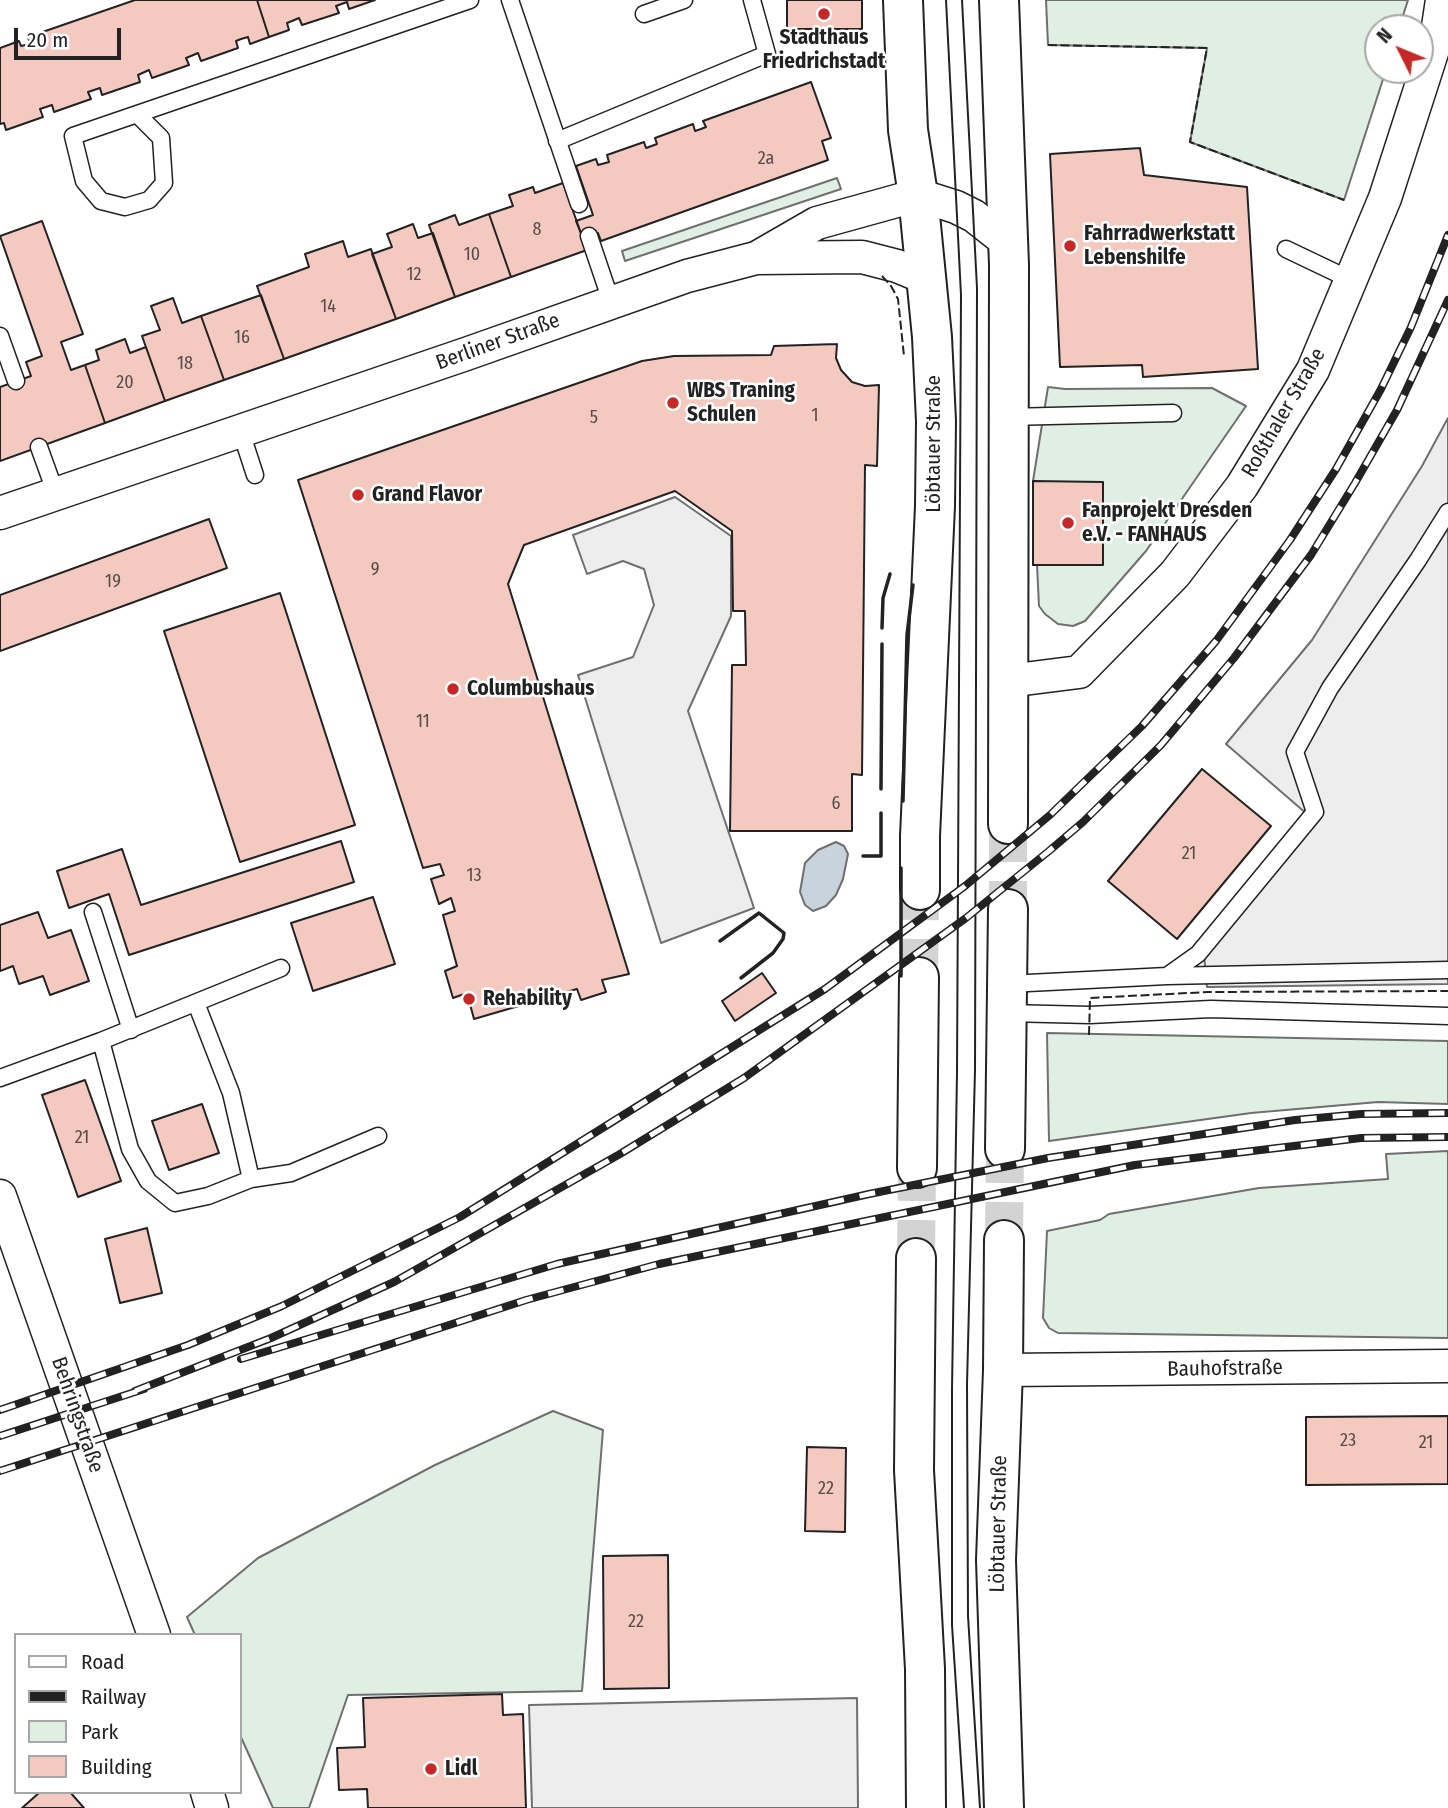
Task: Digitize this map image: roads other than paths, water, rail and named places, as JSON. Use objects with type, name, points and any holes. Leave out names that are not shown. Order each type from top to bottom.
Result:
[{"type":"main road","name":"Löbtauer Straße","points":[[903,0],[908,130],[918,195],[932,337],[936,421],[920,890]]},
{"type":"main road","points":[[999,0],[1007,242],[1008,824]]},
{"type":"main road","points":[[1005,1149],[1008,909]]},
{"type":"main road","points":[[917,1168],[919,976]]},
{"type":"main road","name":"Löbtauer Straße","points":[[1004,1240],[1003,1370],[996,1560],[1004,1808]]},
{"type":"main road","points":[[916,1258],[914,1470],[925,1669],[926,1808]]},
{"type":"street","name":"Roßthaler Straße","points":[[1008,681],[1079,672],[1175,574],[1242,486],[1313,370],[1385,198],[1436,40],[1442,0]]},
{"type":"street","points":[[918,195],[965,212],[1007,242]]},
{"type":"street","name":"Berliner Straße","points":[[756,258],[817,223],[918,195]]},
{"type":"street","name":"Berliner Straße","points":[[0,513],[466,354],[611,301],[687,276],[756,258],[862,257],[897,266],[926,278]]},
{"type":"street","name":"Behringstraße","points":[[0,1196],[153,1633]]},
{"type":"street","name":"Bauhofstraße","points":[[1003,1370],[1448,1366]]},
{"type":"lane","points":[[138,115],[161,138],[164,183],[149,200],[125,207],[101,201],[85,181],[73,136],[470,0]]},
{"type":"lane","points":[[510,0],[579,204]]},
{"type":"lane","points":[[644,14],[684,0]]},
{"type":"lane","points":[[557,141],[767,54],[751,0]]},
{"type":"lane","points":[[589,236],[611,301]]},
{"type":"lane","points":[[1286,249],[1351,280]]},
{"type":"lane","points":[[0,336],[16,382]]},
{"type":"lane","points":[[1008,417],[1173,413]]},
{"type":"lane","points":[[240,432],[255,475]]},
{"type":"lane","points":[[39,447],[56,494]]},
{"type":"lane","points":[[1167,976],[1198,954],[1315,811],[1295,752],[1330,688],[1419,560],[1448,512]]},
{"type":"lane","points":[[93,912],[131,1030]]},
{"type":"lane","points":[[0,1078],[131,1030],[281,968]]},
{"type":"lane","points":[[1007,999],[1167,976],[1448,970]]},
{"type":"lane","points":[[1007,999],[1090,1015],[1211,1009],[1448,1016]]},
{"type":"lane","points":[[196,1003],[231,1093],[251,1179]]},
{"type":"lane","points":[[101,1041],[130,1149],[148,1181],[175,1203],[208,1196],[251,1179],[291,1173],[378,1136]]},
{"type":"tunnel","points":[[1008,824],[1008,909]]},
{"type":"tunnel","points":[[919,977],[920,890]]},
{"type":"tunnel","points":[[1004,1240],[1005,1149]]},
{"type":"tunnel","points":[[916,1258],[917,1168]]},
{"type":"tram line","points":[[946,0],[961,295],[952,1625],[964,1808]]},
{"type":"tram line","points":[[962,0],[977,288],[975,1070],[967,1384],[968,1616],[980,1808]]},
{"type":"railway","points":[[0,1410],[188,1345],[282,1306],[460,1217],[825,989],[965,886],[1050,815],[1142,726],[1216,641],[1290,540],[1336,469],[1381,389],[1411,327],[1448,235]]},
{"type":"railway","points":[[135,1391],[271,1338],[394,1282],[620,1154],[744,1078],[966,918],[1049,851],[1083,822],[1161,745],[1234,658],[1311,555],[1397,410],[1448,300]]},
{"type":"railway","points":[[241,1359],[557,1264],[869,1194],[1048,1158],[1295,1120],[1361,1114],[1448,1113]]},
{"type":"railway","points":[[0,1471],[526,1300],[659,1264],[1135,1165],[1361,1138],[1448,1137]]},
{"type":"railway","points":[[0,1436],[144,1389]]},
{"type":"place","name":"Stadthaus Friedrichstadt","points":[[824,14]]},
{"type":"place","name":"Fahrradwerkstatt Lebenshilfe","points":[[1070,246]]},
{"type":"place","name":"WBS Traning Schulen","points":[[673,403]]},
{"type":"place","name":"Grand Flavor","points":[[358,495]]},
{"type":"place","name":"Fanprojekt Dresden e.V. - FANHAUS","points":[[1068,523]]},
{"type":"place","name":"Columbushaus","points":[[453,689]]},
{"type":"place","name":"Rehability","points":[[469,999]]},
{"type":"place","name":"Lidl","points":[[431,1769]]}]
